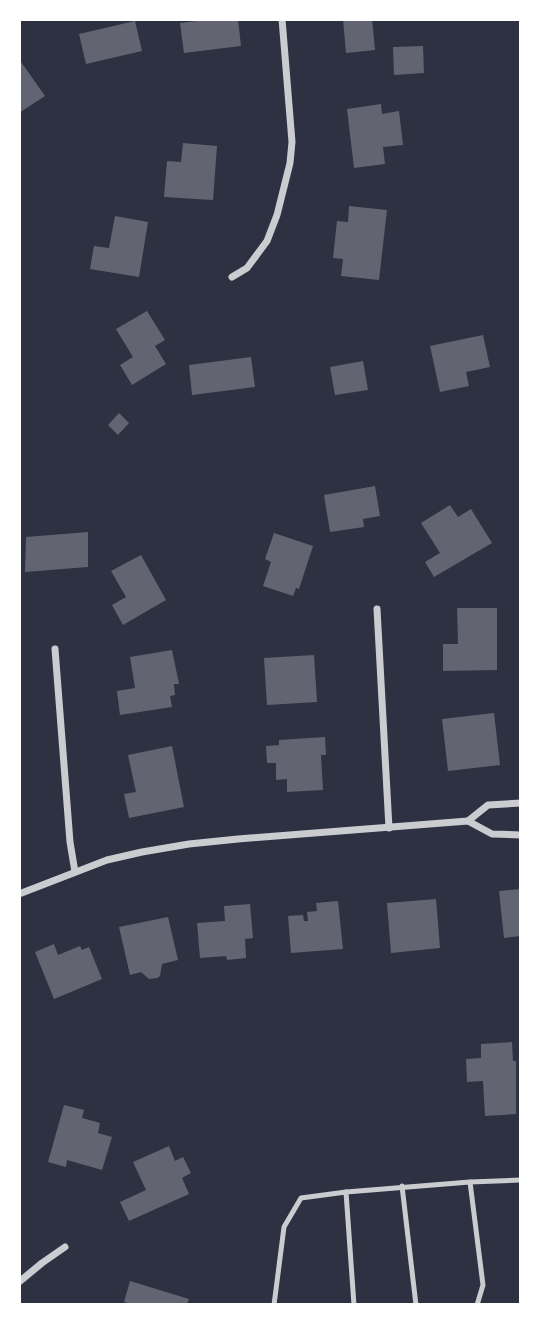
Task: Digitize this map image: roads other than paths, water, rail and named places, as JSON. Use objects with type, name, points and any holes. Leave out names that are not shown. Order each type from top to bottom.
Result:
[{"type":"street","points":[[232,277],[247,268],[267,241],[277,215],[290,163],[292,142],[282,19]]},
{"type":"street","points":[[377,610],[389,828]]},
{"type":"street","points":[[55,649],[70,842],[75,872]]},
{"type":"street","points":[[468,821],[488,805],[521,803]]},
{"type":"street","points":[[19,894],[107,860],[189,844],[468,821],[492,834],[521,835]]},
{"type":"street","points":[[19,1282],[65,1247]]},
{"type":"lane","points":[[274,1305],[284,1227],[301,1198],[402,1186],[521,1180]]},
{"type":"lane","points":[[470,1182],[483,1285],[477,1305]]},
{"type":"lane","points":[[402,1186],[415,1305]]},
{"type":"lane","points":[[346,1192],[354,1305]]}]
